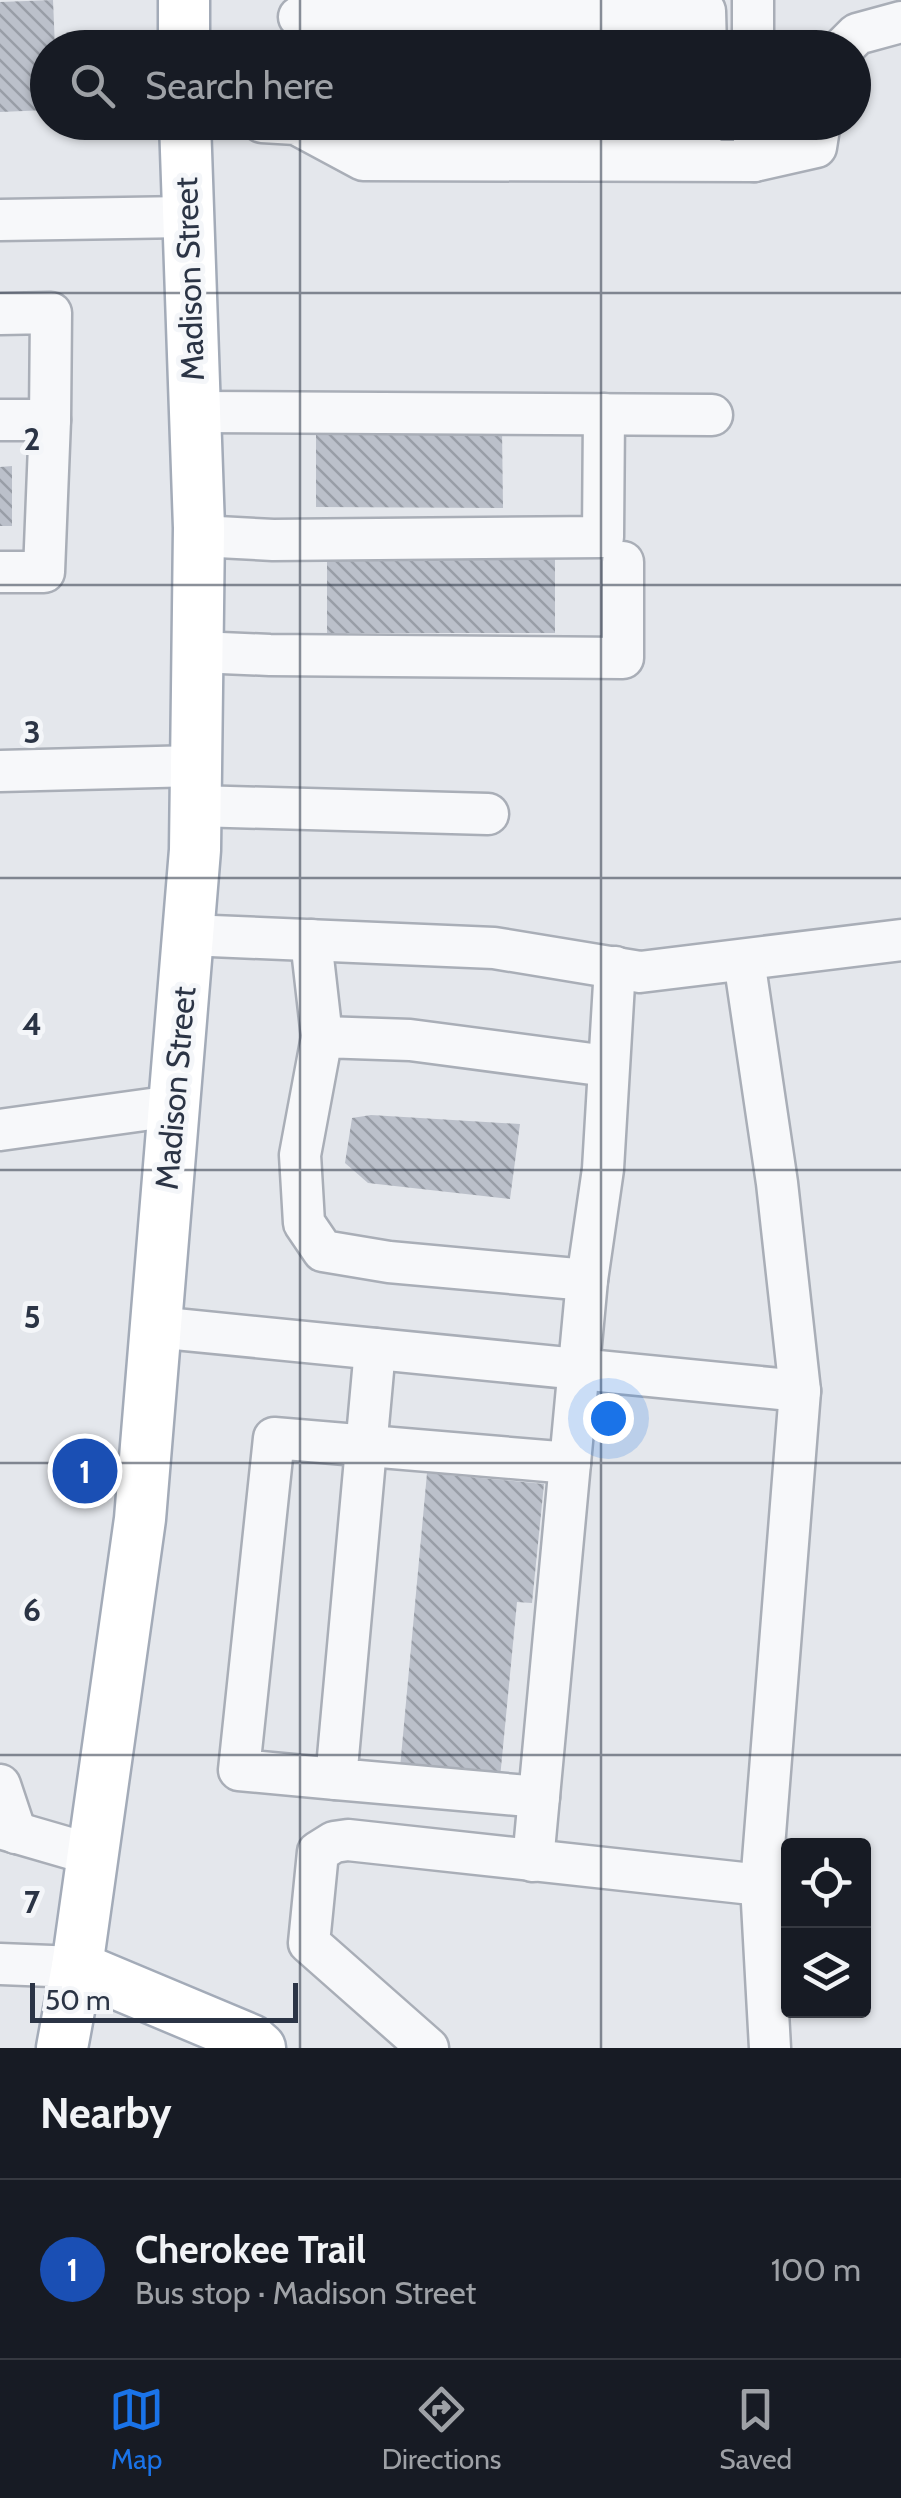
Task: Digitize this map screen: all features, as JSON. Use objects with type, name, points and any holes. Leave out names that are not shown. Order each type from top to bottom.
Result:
[{"type":"main road","points":[[184,0],[184,30]]},
{"type":"main road","name":"Madison Street","points":[[62,2048],[77,1967],[140,1519],[188,935],[199,536],[185,140]]},
{"type":"main road","points":[[77,1967],[251,2040],[260,2048]]},
{"type":"street","points":[[753,0],[753,30]]},
{"type":"street","points":[[300,22],[509,20],[706,11],[706,30]]},
{"type":"street","points":[[871,30],[901,22]]},
{"type":"street","points":[[326,140],[363,160],[650,140]]},
{"type":"street","points":[[754,142],[816,147],[817,140]]},
{"type":"street","points":[[0,220],[186,217]]},
{"type":"street","points":[[0,314],[51,314],[44,572],[0,572]]},
{"type":"street","points":[[194,412],[712,415]]},
{"type":"street","points":[[198,652],[623,658],[604,414]]},
{"type":"street","points":[[0,420],[50,420]]},
{"type":"street","points":[[199,536],[613,550]]},
{"type":"street","points":[[0,771],[488,814]]},
{"type":"street","points":[[188,935],[494,948],[640,972],[901,940]]},
{"type":"street","points":[[311,940],[322,1036],[300,1155],[304,1222],[323,1251],[388,1262],[586,1280]]},
{"type":"street","points":[[744,960],[777,1184],[800,1391],[761,1885],[770,2048]]},
{"type":"street","points":[[533,1860],[586,1280],[603,1169],[615,967]]},
{"type":"street","points":[[322,1036],[410,1040],[607,1066]]},
{"type":"street","points":[[0,1130],[173,1106]]},
{"type":"street","points":[[155,1327],[800,1391]]},
{"type":"street","points":[[336,1779],[375,1349]]},
{"type":"street","points":[[539,1796],[239,1770],[274,1438],[570,1464]]},
{"type":"street","points":[[0,1785],[8,1830],[93,1855]]},
{"type":"street","points":[[428,2048],[310,1943],[318,1852],[334,1842],[348,1840],[761,1885]]},
{"type":"street","points":[[0,1964],[77,1967]]},
{"type":"building","points":[[53,0],[54,30],[30,30],[30,111],[0,112],[0,2]]},
{"type":"building","points":[[316,429],[502,429],[503,508],[316,507]]},
{"type":"building","points":[[12,466],[12,526],[0,526],[0,467]]},
{"type":"building","points":[[327,558],[555,558],[555,633],[327,633]]},
{"type":"building","points":[[371,1115],[520,1124],[510,1199],[368,1183],[345,1163],[352,1118]]},
{"type":"building","points":[[427,1473],[544,1484],[532,1603],[517,1602],[500,1778],[400,1768]]},
{"type":"place","name":"Cherokee Trail","points":[[85,1471]]}]
